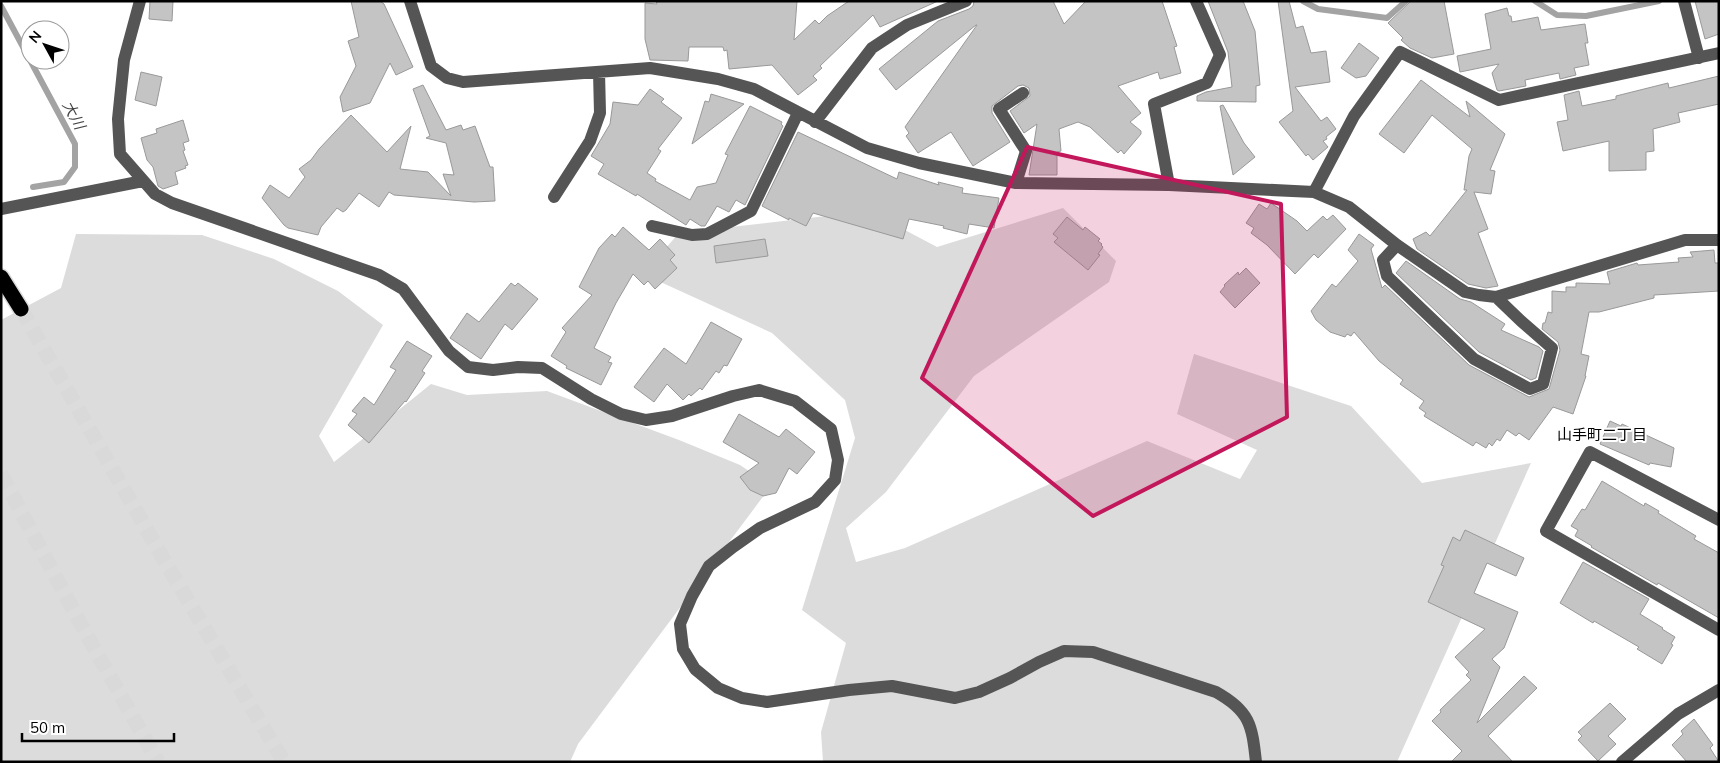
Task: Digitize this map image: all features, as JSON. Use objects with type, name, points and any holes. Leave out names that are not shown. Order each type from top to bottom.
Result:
[{"type":"highway","points":[[1,277],[20,310]]},
{"type":"street","points":[[140,1],[124,60],[118,119],[120,154],[155,194],[172,202],[379,276],[403,289],[449,351],[468,367],[493,370],[518,367],[542,368],[606,407],[621,414],[646,420],[672,416],[733,396],[759,390],[795,401],[831,429],[838,460],[835,480],[815,502],[760,528],[733,546],[709,566],[692,596],[680,624],[683,649],[695,669],[718,688],[742,698],[767,702],[892,686],[955,698],[979,692],[1064,651],[1093,652],[1216,692],[1232,701],[1244,714],[1253,739],[1256,762]]},
{"type":"street","points":[[410,1],[431,66],[447,78],[463,82],[650,68],[718,79],[754,89],[867,148],[919,163],[1016,184],[1168,185],[1314,192],[1349,207],[1397,245],[1465,292],[1479,295],[1496,297],[1686,240],[1719,240]]},
{"type":"street","points":[[815,122],[872,48],[907,25],[966,1]]},
{"type":"street","points":[[1168,185],[1154,104],[1207,83],[1220,55],[1196,1]]},
{"type":"street","points":[[1684,1],[1698,58]]},
{"type":"street","points":[[1314,192],[1354,116],[1400,52],[1499,100],[1719,53]]},
{"type":"street","points":[[554,197],[590,141],[600,113],[599,72]]},
{"type":"street","points":[[1016,184],[1026,152],[999,109],[1023,93]]},
{"type":"street","points":[[652,226],[692,235],[707,234],[751,211],[798,113]]},
{"type":"street","points":[[1,209],[143,181]]},
{"type":"street","points":[[1397,245],[1383,260],[1387,276],[1467,353],[1474,359],[1530,389],[1543,384],[1552,348],[1496,297]]},
{"type":"street","points":[[1719,520],[1590,452],[1546,531],[1719,630]]},
{"type":"street","points":[[1622,762],[1678,714],[1719,690]]},
{"type":"highlighted area","points":[[1027,147],[1281,204],[1287,417],[1093,516],[922,378]]},
{"type":"shaded area","points":[[1063,208],[1116,261],[1109,282],[974,376],[886,492],[846,528],[856,562],[905,548],[1147,441],[1240,479],[1257,450],[1177,414],[1194,354],[1351,406],[1422,483],[1531,463],[1397,762],[823,762],[821,732],[846,643],[802,610],[855,438],[845,400],[772,333],[643,274],[679,233],[869,211],[937,247]]},
{"type":"shaded area","points":[[76,234],[202,235],[274,259],[338,291],[383,325],[319,436],[334,462],[431,384],[467,395],[547,391],[679,440],[740,465],[771,486],[578,744],[570,762],[1,762],[1,320],[61,288]]},
{"type":"building","points":[[150,1],[173,1],[172,21],[149,19]]},
{"type":"building","points":[[351,1],[380,1],[384,4],[413,67],[396,75],[390,63],[370,103],[343,112],[340,97],[356,66],[348,41],[359,37]]},
{"type":"building","points":[[656,1],[797,1],[794,40],[815,20],[819,24],[849,1],[938,1],[880,27],[873,15],[820,66],[822,68],[813,76],[817,80],[798,95],[772,65],[729,69],[727,50],[724,51],[723,47],[689,47],[688,61],[650,60],[645,39],[645,3],[657,4]]},
{"type":"building","points":[[974,1],[1053,1],[1064,24],[1086,1],[1162,1],[1177,46],[1174,47],[1181,73],[1160,79],[1158,72],[1118,86],[1141,113],[1130,122],[1141,131],[1141,134],[1124,154],[1121,150],[1118,153],[1090,127],[1078,122],[1059,129],[1061,151],[1057,152],[1057,175],[1029,175],[1037,124],[1024,133],[1010,111],[1030,96],[1029,88],[1023,85],[1018,86],[992,106],[992,113],[1010,142],[973,166],[951,132],[918,153],[906,136],[909,133],[905,127],[977,25],[896,90],[879,69],[938,21],[969,9],[973,6]]},
{"type":"building","points":[[1208,1],[1243,1],[1255,31],[1260,85],[1256,86],[1256,102],[1197,101],[1197,96],[1206,92],[1232,87],[1228,52]]},
{"type":"building","points":[[1278,1],[1289,1],[1296,28],[1303,26],[1311,53],[1326,51],[1330,82],[1295,87],[1321,121],[1327,117],[1336,129],[1323,141],[1328,147],[1313,160],[1308,154],[1306,156],[1279,122],[1293,111]]},
{"type":"building","points":[[1411,1],[1444,1],[1454,54],[1432,58],[1410,48],[1401,40],[1403,38],[1388,23]]},
{"type":"building","points":[[1695,1],[1719,1],[1719,34],[1705,39]]},
{"type":"building","points":[[1507,8],[1512,22],[1538,17],[1541,30],[1585,24],[1588,43],[1585,43],[1589,65],[1574,68],[1576,75],[1560,79],[1559,73],[1525,80],[1526,86],[1499,91],[1497,90],[1492,73],[1499,64],[1460,72],[1457,56],[1491,49],[1485,14]]},
{"type":"building","points":[[1359,43],[1379,58],[1366,76],[1356,78],[1341,68]]},
{"type":"building","points":[[141,72],[162,77],[156,106],[135,100]]},
{"type":"building","points":[[1719,76],[1719,104],[1678,113],[1680,122],[1653,129],[1654,151],[1646,152],[1646,170],[1609,171],[1609,141],[1563,151],[1557,122],[1568,120],[1564,95],[1579,91],[1582,106],[1616,99],[1616,96],[1668,83],[1669,88]]},
{"type":"building","points":[[1421,80],[1470,117],[1466,101],[1505,134],[1490,170],[1495,171],[1491,194],[1474,192],[1488,229],[1478,233],[1498,286],[1486,288],[1468,284],[1417,249],[1413,239],[1426,232],[1430,236],[1467,190],[1464,190],[1469,156],[1472,149],[1432,115],[1404,153],[1379,134]]},
{"type":"building","points":[[423,85],[446,130],[461,125],[463,130],[475,126],[490,167],[493,167],[495,201],[474,202],[394,195],[389,192],[379,207],[359,193],[346,210],[343,212],[337,208],[321,227],[318,235],[288,228],[284,225],[262,198],[270,185],[289,198],[305,177],[299,169],[311,160],[351,115],[387,152],[411,126],[400,169],[428,172],[451,196],[443,174],[454,175],[446,143],[426,138],[430,136],[413,89]]},
{"type":"building","points":[[650,89],[664,99],[661,102],[682,118],[658,149],[661,151],[647,173],[656,179],[655,181],[690,200],[697,187],[716,183],[728,155],[725,154],[750,106],[782,122],[783,126],[745,205],[736,200],[729,212],[717,206],[705,226],[701,226],[690,219],[686,225],[637,194],[636,196],[598,174],[604,164],[591,156],[610,124],[613,102],[638,105]]},
{"type":"building","points":[[711,94],[744,104],[692,144],[705,101],[709,102]]},
{"type":"building","points":[[1223,105],[1244,143],[1255,157],[1233,175],[1220,106]]},
{"type":"building","points":[[183,120],[189,141],[183,143],[185,150],[183,151],[188,165],[185,166],[186,168],[175,172],[178,184],[163,189],[158,186],[153,167],[147,160],[141,138],[157,133],[156,129]]},
{"type":"building","points":[[798,132],[897,179],[899,172],[939,185],[938,182],[963,188],[962,193],[999,198],[994,228],[969,224],[967,234],[943,228],[944,226],[909,219],[903,239],[813,213],[806,226],[789,218],[789,220],[762,206]]},
{"type":"building","points":[[1271,203],[1297,221],[1307,231],[1323,216],[1327,220],[1333,215],[1346,229],[1318,258],[1314,254],[1295,274],[1267,245],[1251,233],[1254,228],[1246,223],[1259,204],[1267,209]]},
{"type":"building","points":[[1067,217],[1083,230],[1085,227],[1100,239],[1098,241],[1102,244],[1103,247],[1098,254],[1100,255],[1088,270],[1054,242],[1058,238],[1053,234]]},
{"type":"building","points":[[623,227],[649,250],[660,239],[675,255],[670,260],[677,268],[655,289],[648,281],[644,285],[633,274],[616,303],[594,348],[611,357],[608,362],[612,363],[601,385],[566,368],[567,366],[551,356],[566,332],[562,328],[592,295],[579,287],[599,248],[612,234],[615,237]]},
{"type":"building","points":[[1359,234],[1374,245],[1371,249],[1382,288],[1385,285],[1469,365],[1529,397],[1549,389],[1560,350],[1558,342],[1542,329],[1548,312],[1552,313],[1552,291],[1566,292],[1566,287],[1576,287],[1576,283],[1610,284],[1607,272],[1637,263],[1638,265],[1679,262],[1678,258],[1693,257],[1690,252],[1714,250],[1715,263],[1719,263],[1719,291],[1654,295],[1654,298],[1599,312],[1589,312],[1581,354],[1589,356],[1586,376],[1573,414],[1553,407],[1529,440],[1519,433],[1516,436],[1507,430],[1500,441],[1497,439],[1492,446],[1489,443],[1486,448],[1476,442],[1473,446],[1424,416],[1426,413],[1419,408],[1424,401],[1400,384],[1403,380],[1379,361],[1354,332],[1351,336],[1347,334],[1345,337],[1330,332],[1316,320],[1311,311],[1332,284],[1336,287],[1358,261],[1348,250]]},
{"type":"building","points":[[765,239],[768,256],[716,263],[714,246]]},
{"type":"building","points":[[1406,261],[1460,299],[1471,302],[1505,324],[1501,330],[1539,347],[1543,351],[1536,378],[1531,380],[1479,352],[1396,273]]},
{"type":"building","points":[[1246,268],[1260,283],[1235,308],[1220,292],[1224,285],[1238,272],[1239,275]]},
{"type":"building","points":[[511,283],[515,286],[518,283],[538,299],[512,330],[505,324],[481,359],[450,338],[467,313],[479,322]]},
{"type":"building","points":[[711,322],[742,339],[727,366],[724,365],[719,373],[716,371],[702,390],[700,388],[683,400],[667,384],[654,402],[634,387],[664,348],[686,364]]},
{"type":"building","points":[[407,341],[432,356],[422,371],[425,373],[406,402],[369,443],[348,425],[357,414],[352,411],[364,397],[374,405],[396,370],[390,367]]},
{"type":"building","points":[[739,414],[779,437],[786,429],[815,452],[797,474],[789,468],[776,493],[763,496],[750,490],[740,477],[759,463],[723,442]]},
{"type":"building","points":[[1610,421],[1621,426],[1622,424],[1674,448],[1671,467],[1650,463],[1649,465],[1600,444]]},
{"type":"building","points":[[1602,481],[1644,506],[1645,503],[1659,511],[1658,513],[1696,536],[1694,539],[1719,553],[1719,618],[1658,583],[1657,585],[1575,536],[1578,530],[1571,526],[1582,509],[1585,510]]},
{"type":"building","points":[[1465,530],[1524,558],[1516,576],[1487,563],[1474,593],[1518,612],[1504,648],[1492,659],[1500,667],[1477,723],[1524,676],[1537,688],[1488,736],[1513,762],[1451,762],[1462,751],[1432,721],[1441,712],[1440,710],[1471,680],[1466,675],[1469,672],[1455,657],[1485,629],[1428,602],[1444,566],[1441,565],[1453,537],[1460,541]]},
{"type":"building","points":[[1583,562],[1649,599],[1640,614],[1675,637],[1671,644],[1673,645],[1662,664],[1637,649],[1639,647],[1560,603]]},
{"type":"building","points":[[1610,703],[1626,719],[1608,736],[1616,744],[1598,761],[1578,740],[1582,736],[1578,732]]},
{"type":"building","points":[[1694,719],[1713,745],[1710,748],[1719,762],[1687,762],[1672,745],[1683,734],[1681,731]]},
{"type":"waterway","name":"大川","points":[[1303,1],[1318,9],[1387,18],[1406,1]]},
{"type":"waterway","name":"大川","points":[[1535,1],[1557,15],[1586,16],[1659,1]]},
{"type":"waterway","name":"大川","points":[[1,6],[20,41]]},
{"type":"waterway","name":"大川","points":[[33,187],[64,182],[75,167],[75,144],[35,70]]},
{"type":"tunnel","points":[[21,309],[167,565],[284,762]]},
{"type":"tunnel","points":[[1,474],[78,619],[158,762]]},
{"type":"district","name":"山手町二丁目","points":[[1602,434]]}]
